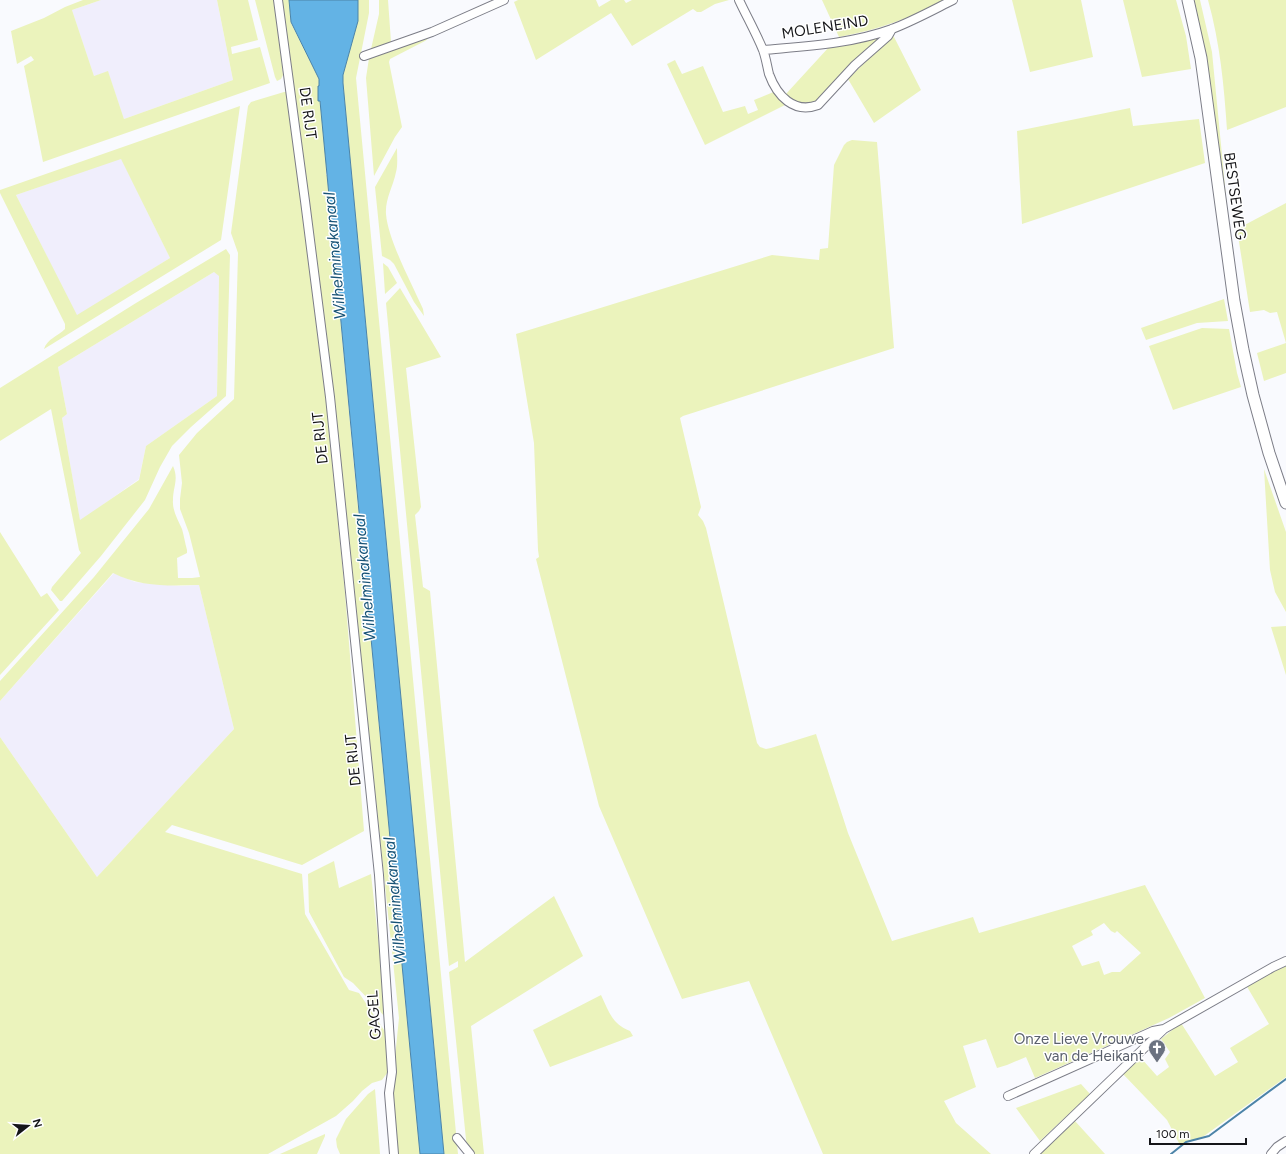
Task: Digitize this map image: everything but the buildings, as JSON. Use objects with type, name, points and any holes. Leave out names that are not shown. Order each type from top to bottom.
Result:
[{"type":"main road","name":"BESTSEWEG","points":[[1188,0],[1201,58],[1234,301],[1243,350],[1253,395],[1286,503]]},
{"type":"street","name":"DE RIJT","points":[[278,0],[330,397],[378,875]]},
{"type":"street","points":[[364,56],[432,32],[504,0]]},
{"type":"street","points":[[739,0],[763,50]]},
{"type":"street","name":"MOLENEIND","points":[[892,29],[888,36],[855,65],[818,105],[810,108],[801,108],[786,100],[778,91],[770,75],[763,50],[850,40],[892,29],[953,0]]},
{"type":"street","name":"GAGEL","points":[[378,875],[392,1072],[389,1093],[394,1154]]},
{"type":"street","points":[[1034,1154],[1164,1029],[1286,961]]},
{"type":"street","points":[[1008,1096],[1153,1030],[1164,1029]]},
{"type":"street","points":[[457,1138],[470,1154]]},
{"type":"street","points":[[1271,1154],[1277,1146],[1286,1141]]},
{"type":"shaded area","points":[[101,0],[217,0],[233,80],[124,119],[108,72],[94,76],[72,10]]},
{"type":"shaded area","points":[[121,158],[170,258],[77,316],[16,195]]},
{"type":"shaded area","points":[[214,272],[219,275],[217,396],[146,446],[139,479],[80,521],[62,418],[67,414],[58,367]]},
{"type":"shaded area","points":[[114,573],[135,582],[181,586],[199,585],[234,729],[97,877],[0,737],[0,701]]},
{"type":"green space","points":[[83,0],[101,0],[72,10],[94,76],[108,71],[124,119],[233,80],[217,0],[248,0],[258,40],[231,47],[232,54],[260,47],[270,83],[43,162],[24,66],[34,60],[31,56],[17,64],[11,31]]},
{"type":"green space","points":[[255,0],[275,0],[283,75],[281,79],[277,81],[275,77]]},
{"type":"green space","points":[[281,0],[289,0],[291,23],[319,79],[319,101],[327,169],[326,175],[420,1154],[396,1154],[391,1096],[399,1018],[330,366],[288,43]]},
{"type":"green space","points":[[358,0],[369,0],[369,13],[356,78],[458,1154],[444,1154],[343,83],[343,75],[358,21]]},
{"type":"green space","points":[[379,0],[388,0],[391,42],[371,49],[379,14]]},
{"type":"green space","points":[[518,0],[596,0],[599,7],[611,0],[624,0],[626,3],[632,0],[729,0],[715,4],[701,12],[697,12],[693,9],[632,46],[611,13],[536,60],[514,2]]},
{"type":"green space","points":[[822,0],[948,0],[895,22],[867,31],[839,37]]},
{"type":"green space","points":[[1012,0],[1081,0],[1093,57],[1030,72]]},
{"type":"green space","points":[[1123,0],[1176,0],[1186,36],[1191,69],[1142,77]]},
{"type":"green space","points":[[1192,0],[1200,0],[1212,52],[1228,217],[1225,211]]},
{"type":"green space","points":[[1208,0],[1286,0],[1286,107],[1227,130],[1221,64],[1216,32]]},
{"type":"green space","points":[[893,35],[921,90],[874,123],[848,79]]},
{"type":"green space","points":[[882,36],[818,101],[804,104],[785,95],[829,47]]},
{"type":"green space","points":[[429,38],[390,59],[389,62],[402,127],[374,176],[366,78],[369,58]]},
{"type":"green space","points":[[675,60],[682,74],[703,66],[723,112],[745,106],[748,114],[758,110],[754,100],[776,91],[787,104],[705,145],[667,64]]},
{"type":"green space","points":[[287,92],[327,410],[345,593],[364,831],[302,865],[172,825],[165,832],[302,874],[305,914],[349,990],[359,993],[384,1030],[387,1036],[390,1069],[382,1080],[372,1083],[336,1116],[268,1154],[0,1154],[0,737],[97,877],[234,729],[199,585],[155,585],[123,578],[113,573],[0,701],[0,681],[94,577],[149,509],[173,466],[176,479],[173,495],[173,507],[182,529],[187,550],[187,553],[177,558],[178,578],[200,577],[189,533],[180,509],[182,483],[179,455],[197,433],[234,399],[238,253],[231,233],[248,106],[251,102]]},
{"type":"green space","points":[[240,106],[221,240],[44,349],[50,340],[65,329],[65,324],[0,193],[0,190]],"holes":[[[121,159],[170,258],[77,315],[16,195]]]},
{"type":"green space","points":[[1130,108],[1133,126],[1199,119],[1205,163],[1022,224],[1017,131]]},
{"type":"green space","points":[[852,140],[877,142],[894,348],[680,418],[701,507],[698,515],[706,528],[757,743],[760,747],[766,749],[816,734],[848,833],[892,941],[973,917],[979,933],[1145,885],[1205,998],[1169,1018],[1035,1078],[1026,1057],[997,1068],[986,1039],[963,1046],[976,1087],[944,1101],[956,1123],[991,1154],[823,1154],[749,981],[682,999],[599,806],[536,559],[539,557],[534,443],[516,334],[772,255],[819,260],[820,249],[828,248],[834,165],[847,142]],"holes":[[[1104,923],[1111,931],[1115,933],[1117,931],[1141,953],[1120,972],[1112,972],[1104,975],[1099,961],[1082,966],[1072,946],[1093,935],[1091,931]]]},
{"type":"green space","points":[[397,148],[397,169],[388,198],[386,214],[391,236],[423,309],[424,316],[414,302],[394,264],[382,256],[375,187]]},
{"type":"green space","points":[[1286,203],[1286,343],[1277,312],[1270,313],[1264,310],[1250,312],[1237,229]]},
{"type":"green space","points":[[226,249],[230,255],[226,396],[172,446],[160,467],[145,500],[101,556],[62,601],[60,601],[51,590],[52,587],[81,553],[79,550],[51,409],[0,441],[0,388]],"holes":[[[214,272],[219,276],[217,396],[146,446],[139,480],[80,520],[62,418],[67,414],[58,367]]]},
{"type":"green space","points":[[383,263],[388,267],[397,283],[385,294]]},
{"type":"green space","points":[[400,288],[441,357],[406,368],[421,507],[415,515],[423,587],[430,591],[465,962],[554,896],[583,956],[471,1026],[484,1154],[471,1154],[467,1149],[449,972],[458,967],[458,961],[449,966],[386,303]]},
{"type":"green space","points":[[1224,299],[1228,321],[1197,323],[1146,340],[1141,328]]},
{"type":"green space","points":[[1202,328],[1229,329],[1241,387],[1173,410],[1149,346]]},
{"type":"green space","points":[[1286,343],[1286,373],[1264,381],[1257,353]]},
{"type":"green space","points":[[1264,469],[1286,532],[1286,612],[1275,592],[1270,570]]},
{"type":"green space","points":[[0,532],[41,597],[47,593],[59,610],[0,675]]},
{"type":"green space","points":[[1286,626],[1286,675],[1271,627]]},
{"type":"green space","points":[[334,861],[339,888],[371,874],[387,1019],[353,983],[344,977],[309,912],[308,874]]},
{"type":"green space","points":[[1286,966],[1286,1077],[1204,1136],[1180,1145],[1167,1120],[1123,1074],[1141,1058],[1157,1076],[1169,1067],[1165,1059],[1170,1052],[1161,1039],[1181,1023],[1215,1076],[1238,1062],[1230,1048],[1269,1024],[1246,985]]},
{"type":"green space","points":[[601,995],[615,1021],[630,1031],[633,1036],[550,1067],[533,1030]]},
{"type":"green space","points":[[1081,1084],[1090,1094],[1040,1141],[1016,1108]]},
{"type":"green space","points":[[375,1089],[380,1154],[340,1154],[336,1139],[346,1119],[368,1094]]},
{"type":"green space","points":[[1075,1121],[1105,1154],[1039,1154]]},
{"type":"green space","points":[[325,1134],[317,1154],[280,1154]]},
{"type":"water","points":[[289,0],[358,0],[358,21],[343,75],[343,83],[444,1154],[420,1154],[320,101],[318,101],[319,79],[291,22]]},
{"type":"waterway","points":[[1171,1154],[1186,1142],[1209,1136],[1286,1079]]},
{"type":"place","name":"Onze Lieve Vrouwe van de Heikant","points":[[1157,1063]]},
{"type":"water label","name":"Wilhelminakanaal","points":[[334,256]]},
{"type":"water label","name":"Wilhelminakanaal","points":[[364,578]]},
{"type":"water label","name":"Wilhelminakanaal","points":[[394,901]]}]
